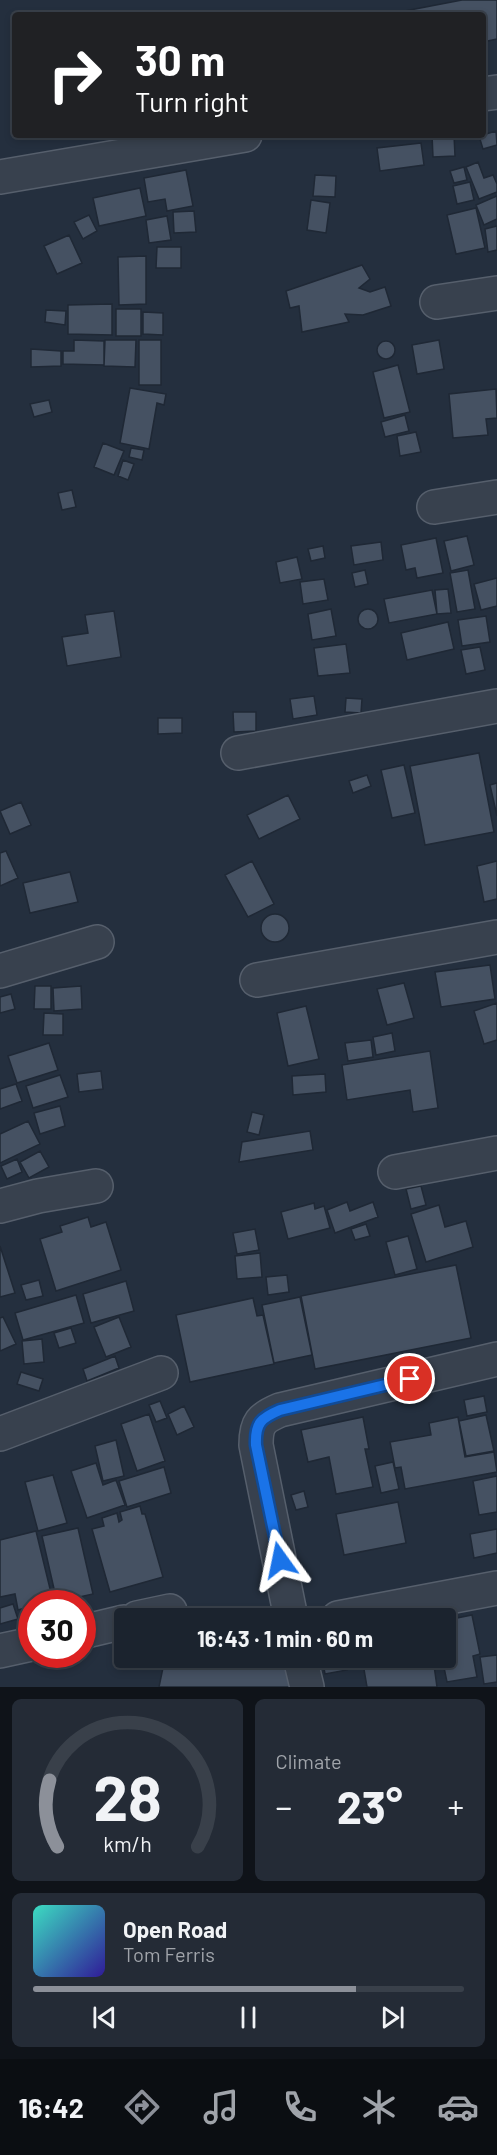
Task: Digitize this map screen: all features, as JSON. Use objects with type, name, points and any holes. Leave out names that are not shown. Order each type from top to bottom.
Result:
[{"type":"street","points":[[0,177],[228,138]]},
{"type":"street","points":[[437,302],[497,293]]},
{"type":"street","points":[[434,507],[497,497]]},
{"type":"street","points":[[238,753],[497,706]]},
{"type":"street","points":[[257,980],[497,937]]},
{"type":"street","points":[[0,971],[97,942]]},
{"type":"street","points":[[395,1172],[497,1153]]},
{"type":"street","points":[[0,1206],[38,1196],[96,1186]]},
{"type":"street","points":[[289,1608],[256,1445],[258,1425],[270,1414],[280,1410],[497,1359]]},
{"type":"street","points":[[0,1434],[161,1373]]},
{"type":"street","points":[[391,1608],[497,1588]]},
{"type":"street","points":[[96,1629],[114,1624]]},
{"type":"street","points":[[0,1651],[18,1647]]},
{"type":"street","points":[[302,1668],[307,1687]]},
{"type":"building","points":[[462,0],[497,0],[497,39],[486,41],[486,12],[400,12]]},
{"type":"building","points":[[496,131],[497,145],[483,149],[480,138],[486,138],[486,134]]},
{"type":"building","points":[[432,138],[454,138],[455,156],[433,157]]},
{"type":"building","points":[[421,143],[424,165],[380,171],[377,148]]},
{"type":"building","points":[[478,162],[484,178],[493,175],[497,184],[497,192],[479,199],[466,167]]},
{"type":"building","points":[[464,167],[467,180],[454,183],[450,171]]},
{"type":"building","points":[[186,170],[193,206],[167,211],[165,199],[148,202],[144,178]]},
{"type":"building","points":[[315,175],[336,176],[335,197],[313,196]]},
{"type":"building","points":[[470,182],[474,200],[457,204],[453,186]]},
{"type":"building","points":[[140,188],[146,216],[99,226],[93,198]]},
{"type":"building","points":[[497,196],[497,219],[484,225],[476,205]]},
{"type":"building","points":[[311,200],[330,203],[326,233],[307,230]]},
{"type":"building","points":[[476,208],[485,248],[456,254],[447,215]]},
{"type":"building","points":[[194,211],[196,232],[174,233],[173,212]]},
{"type":"building","points":[[89,215],[97,231],[83,239],[74,222]]},
{"type":"building","points":[[167,216],[171,240],[149,243],[146,220]]},
{"type":"building","points":[[497,226],[497,250],[488,252],[485,229]]},
{"type":"building","points":[[69,235],[82,263],[57,274],[44,246]]},
{"type":"building","points":[[157,247],[181,247],[181,268],[156,268]]},
{"type":"building","points":[[146,256],[146,304],[119,305],[118,257]]},
{"type":"building","points":[[362,265],[370,279],[359,288],[370,292],[385,287],[391,306],[363,315],[345,314],[349,322],[302,332],[299,306],[290,308],[286,291]]},
{"type":"building","points":[[112,304],[112,335],[68,334],[68,305]]},
{"type":"building","points":[[116,309],[141,309],[141,336],[116,336]]},
{"type":"building","points":[[46,310],[66,311],[65,325],[45,322]]},
{"type":"building","points":[[143,312],[163,313],[163,335],[143,334]]},
{"type":"building","points":[[74,340],[104,341],[104,365],[63,364],[63,351],[74,351]]},
{"type":"building","points":[[105,340],[136,340],[135,367],[104,366]]},
{"type":"building","points":[[139,340],[161,340],[161,385],[139,385]]},
{"type":"building","points":[[439,340],[444,369],[417,374],[412,345]]},
{"type":"building","points":[[382,341],[390,341],[395,346],[393,357],[382,359],[377,354],[377,346]]},
{"type":"building","points":[[31,349],[61,351],[61,366],[31,367]]},
{"type":"building","points":[[398,365],[410,412],[384,418],[373,372]]},
{"type":"building","points":[[130,388],[166,394],[164,405],[157,403],[149,449],[120,443]]},
{"type":"building","points":[[496,389],[497,418],[486,419],[488,435],[453,438],[449,394]]},
{"type":"building","points":[[49,400],[52,412],[34,417],[30,404]]},
{"type":"building","points":[[405,415],[409,431],[385,437],[381,422]]},
{"type":"building","points":[[416,432],[421,452],[400,456],[397,436]]},
{"type":"building","points":[[103,443],[124,451],[114,475],[94,467]]},
{"type":"building","points":[[131,448],[144,450],[142,460],[129,457]]},
{"type":"building","points":[[123,460],[134,464],[128,480],[118,476]]},
{"type":"building","points":[[72,490],[76,507],[62,510],[58,493]]},
{"type":"building","points":[[467,536],[474,565],[451,571],[444,541]]},
{"type":"building","points":[[436,538],[443,573],[417,578],[415,568],[406,570],[401,545]]},
{"type":"building","points":[[381,542],[383,560],[354,565],[351,546]]},
{"type":"building","points":[[323,546],[325,558],[311,561],[308,549]]},
{"type":"building","points":[[297,557],[302,579],[280,583],[276,562]]},
{"type":"building","points":[[365,570],[368,584],[355,587],[352,573]]},
{"type":"building","points":[[468,570],[475,609],[457,612],[450,573]]},
{"type":"building","points":[[497,578],[497,606],[481,610],[474,584]]},
{"type":"building","points":[[324,579],[328,600],[303,604],[300,582]]},
{"type":"building","points":[[448,589],[451,613],[437,614],[435,590]]},
{"type":"building","points":[[432,590],[437,614],[389,623],[384,599]]},
{"type":"building","points":[[331,609],[336,636],[312,640],[308,614]]},
{"type":"building","points":[[368,609],[375,612],[378,619],[375,626],[368,629],[361,626],[358,619],[361,612]]},
{"type":"building","points":[[114,611],[121,657],[67,666],[62,637],[88,633],[85,615]]},
{"type":"building","points":[[486,616],[490,642],[462,646],[458,620]]},
{"type":"building","points":[[448,622],[454,649],[407,660],[401,633]]},
{"type":"building","points":[[346,644],[350,673],[318,676],[314,648]]},
{"type":"building","points":[[480,647],[485,670],[466,674],[461,650]]},
{"type":"building","points":[[314,696],[317,715],[293,719],[290,699]]},
{"type":"building","points":[[346,698],[362,699],[361,713],[345,712]]},
{"type":"building","points":[[233,712],[256,712],[256,731],[234,732]]},
{"type":"building","points":[[158,718],[182,718],[182,733],[158,734]]},
{"type":"building","points":[[479,753],[494,832],[425,845],[410,766]]},
{"type":"building","points":[[404,765],[415,813],[392,818],[381,770]]},
{"type":"building","points":[[367,775],[371,786],[353,793],[349,781]]},
{"type":"building","points":[[497,783],[497,816],[490,785]]},
{"type":"building","points":[[288,795],[300,819],[259,839],[247,815]]},
{"type":"building","points":[[21,802],[31,825],[10,834],[0,811]]},
{"type":"building","points":[[6,851],[18,878],[0,886],[0,853]]},
{"type":"building","points":[[252,861],[274,904],[248,917],[225,875]]},
{"type":"building","points":[[497,861],[497,899],[484,902],[477,866]]},
{"type":"building","points":[[70,872],[78,902],[30,913],[23,883]]},
{"type":"building","points":[[275,914],[285,918],[289,928],[285,938],[275,942],[265,938],[261,928],[265,918]]},
{"type":"building","points":[[490,965],[495,999],[441,1007],[435,972]]},
{"type":"building","points":[[404,983],[414,1018],[387,1025],[377,989]]},
{"type":"building","points":[[35,986],[51,986],[51,1009],[34,1009]]},
{"type":"building","points":[[81,986],[82,1009],[54,1011],[53,988]]},
{"type":"building","points":[[11,994],[15,1009],[0,1013],[0,997]]},
{"type":"building","points":[[497,1003],[497,1040],[484,1044],[474,1011]]},
{"type":"building","points":[[306,1006],[319,1059],[288,1066],[277,1013]]},
{"type":"building","points":[[44,1013],[63,1014],[63,1035],[43,1035]]},
{"type":"building","points":[[392,1033],[395,1051],[376,1055],[373,1037]]},
{"type":"building","points":[[371,1040],[373,1057],[348,1061],[345,1043]]},
{"type":"building","points":[[49,1043],[58,1070],[17,1083],[8,1056]]},
{"type":"building","points":[[430,1051],[438,1108],[413,1112],[410,1090],[347,1100],[342,1065]]},
{"type":"building","points":[[101,1071],[103,1089],[79,1092],[77,1074]]},
{"type":"building","points":[[325,1074],[326,1092],[293,1095],[292,1076]]},
{"type":"building","points":[[60,1075],[68,1097],[33,1108],[26,1086]]},
{"type":"building","points":[[16,1084],[22,1101],[0,1109],[0,1089]]},
{"type":"building","points":[[60,1106],[65,1126],[40,1134],[34,1113]]},
{"type":"building","points":[[252,1112],[264,1115],[259,1135],[247,1132]]},
{"type":"building","points":[[28,1121],[40,1144],[0,1163],[0,1134]]},
{"type":"building","points":[[310,1131],[313,1150],[239,1162],[242,1142]]},
{"type":"building","points":[[40,1151],[49,1167],[29,1178],[20,1162]]},
{"type":"building","points":[[17,1159],[22,1172],[7,1179],[1,1166]]},
{"type":"building","points":[[421,1186],[426,1205],[411,1209],[406,1189]]},
{"type":"building","points":[[347,1202],[350,1211],[373,1202],[378,1217],[335,1233],[327,1210]]},
{"type":"building","points":[[314,1203],[315,1209],[324,1206],[330,1228],[288,1239],[281,1212]]},
{"type":"building","points":[[439,1205],[445,1227],[466,1221],[473,1247],[426,1262],[411,1214]]},
{"type":"building","points":[[88,1217],[91,1227],[106,1222],[121,1270],[56,1291],[40,1239],[62,1232],[60,1226]]},
{"type":"building","points":[[366,1224],[370,1236],[355,1240],[351,1229]]},
{"type":"building","points":[[255,1229],[259,1250],[237,1254],[233,1233]]},
{"type":"building","points":[[408,1236],[417,1269],[395,1275],[386,1242]]},
{"type":"building","points":[[0,1246],[15,1293],[0,1297]]},
{"type":"building","points":[[260,1253],[262,1277],[237,1279],[235,1256]]},
{"type":"building","points":[[456,1265],[471,1338],[315,1369],[301,1296]]},
{"type":"building","points":[[287,1275],[289,1292],[268,1295],[266,1277]]},
{"type":"building","points":[[39,1280],[43,1296],[26,1300],[21,1285]]},
{"type":"building","points":[[126,1281],[134,1311],[91,1323],[83,1294]]},
{"type":"building","points":[[76,1295],[84,1323],[23,1340],[15,1313]]},
{"type":"building","points":[[300,1297],[312,1355],[274,1363],[262,1305]]},
{"type":"building","points":[[253,1298],[257,1316],[263,1315],[274,1364],[190,1382],[176,1315]]},
{"type":"building","points":[[3,1317],[16,1344],[0,1351],[0,1318]]},
{"type":"building","points":[[119,1317],[131,1347],[106,1357],[94,1327]]},
{"type":"building","points":[[71,1328],[76,1343],[59,1348],[54,1333]]},
{"type":"building","points":[[42,1339],[44,1362],[24,1364],[22,1341]]},
{"type":"building","points":[[115,1356],[119,1368],[87,1381],[83,1369]]},
{"type":"building","points":[[21,1372],[43,1379],[39,1391],[17,1384]]},
{"type":"building","points":[[484,1396],[487,1412],[467,1416],[464,1400]]},
{"type":"building","points":[[160,1401],[167,1418],[156,1422],[149,1405]]},
{"type":"building","points":[[184,1406],[194,1427],[177,1435],[168,1414]]},
{"type":"building","points":[[149,1414],[165,1461],[137,1471],[121,1424]]},
{"type":"building","points":[[486,1415],[494,1451],[466,1456],[459,1421]]},
{"type":"building","points":[[363,1417],[369,1449],[365,1449],[373,1487],[336,1494],[329,1457],[308,1462],[301,1430]]},
{"type":"building","points":[[458,1417],[465,1457],[494,1452],[497,1472],[405,1489],[401,1467],[395,1468],[390,1442],[431,1435],[429,1423]]},
{"type":"building","points":[[116,1440],[124,1476],[103,1481],[95,1446]]},
{"type":"building","points":[[393,1462],[399,1489],[381,1493],[375,1466]]},
{"type":"building","points":[[96,1463],[103,1485],[116,1480],[125,1505],[87,1518],[71,1471]]},
{"type":"building","points":[[164,1467],[171,1493],[127,1507],[119,1481]]},
{"type":"building","points":[[53,1475],[67,1523],[38,1531],[25,1482]]},
{"type":"building","points":[[497,1476],[497,1512],[479,1515],[473,1481]]},
{"type":"building","points":[[304,1491],[308,1507],[296,1510],[291,1495]]},
{"type":"building","points":[[398,1502],[406,1543],[344,1555],[336,1514]]},
{"type":"building","points":[[140,1506],[142,1514],[145,1514],[163,1577],[110,1592],[92,1529],[104,1526],[102,1518],[117,1513],[119,1522],[122,1520],[120,1512]]},
{"type":"building","points":[[78,1528],[92,1590],[54,1590],[42,1536]]},
{"type":"building","points":[[497,1529],[497,1553],[474,1558],[470,1534]]},
{"type":"building","points":[[36,1531],[50,1590],[18,1590],[18,1610],[15,1594],[0,1597],[0,1540]]},
{"type":"building","points":[[13,1604],[18,1619],[0,1624],[0,1608]]},
{"type":"building","points":[[472,1615],[480,1654],[473,1656],[477,1677],[447,1682],[444,1668],[456,1668],[456,1618]]},
{"type":"building","points":[[497,1655],[497,1682],[484,1684],[480,1657]]},
{"type":"building","points":[[163,1668],[295,1668],[298,1687],[159,1687]]},
{"type":"building","points":[[324,1668],[347,1668],[347,1670],[325,1674]]},
{"type":"building","points":[[364,1668],[434,1668],[437,1687],[367,1687]]},
{"type":"route","points":[[280,1560],[256,1445],[258,1425],[270,1414],[280,1410],[410,1379]]}]
